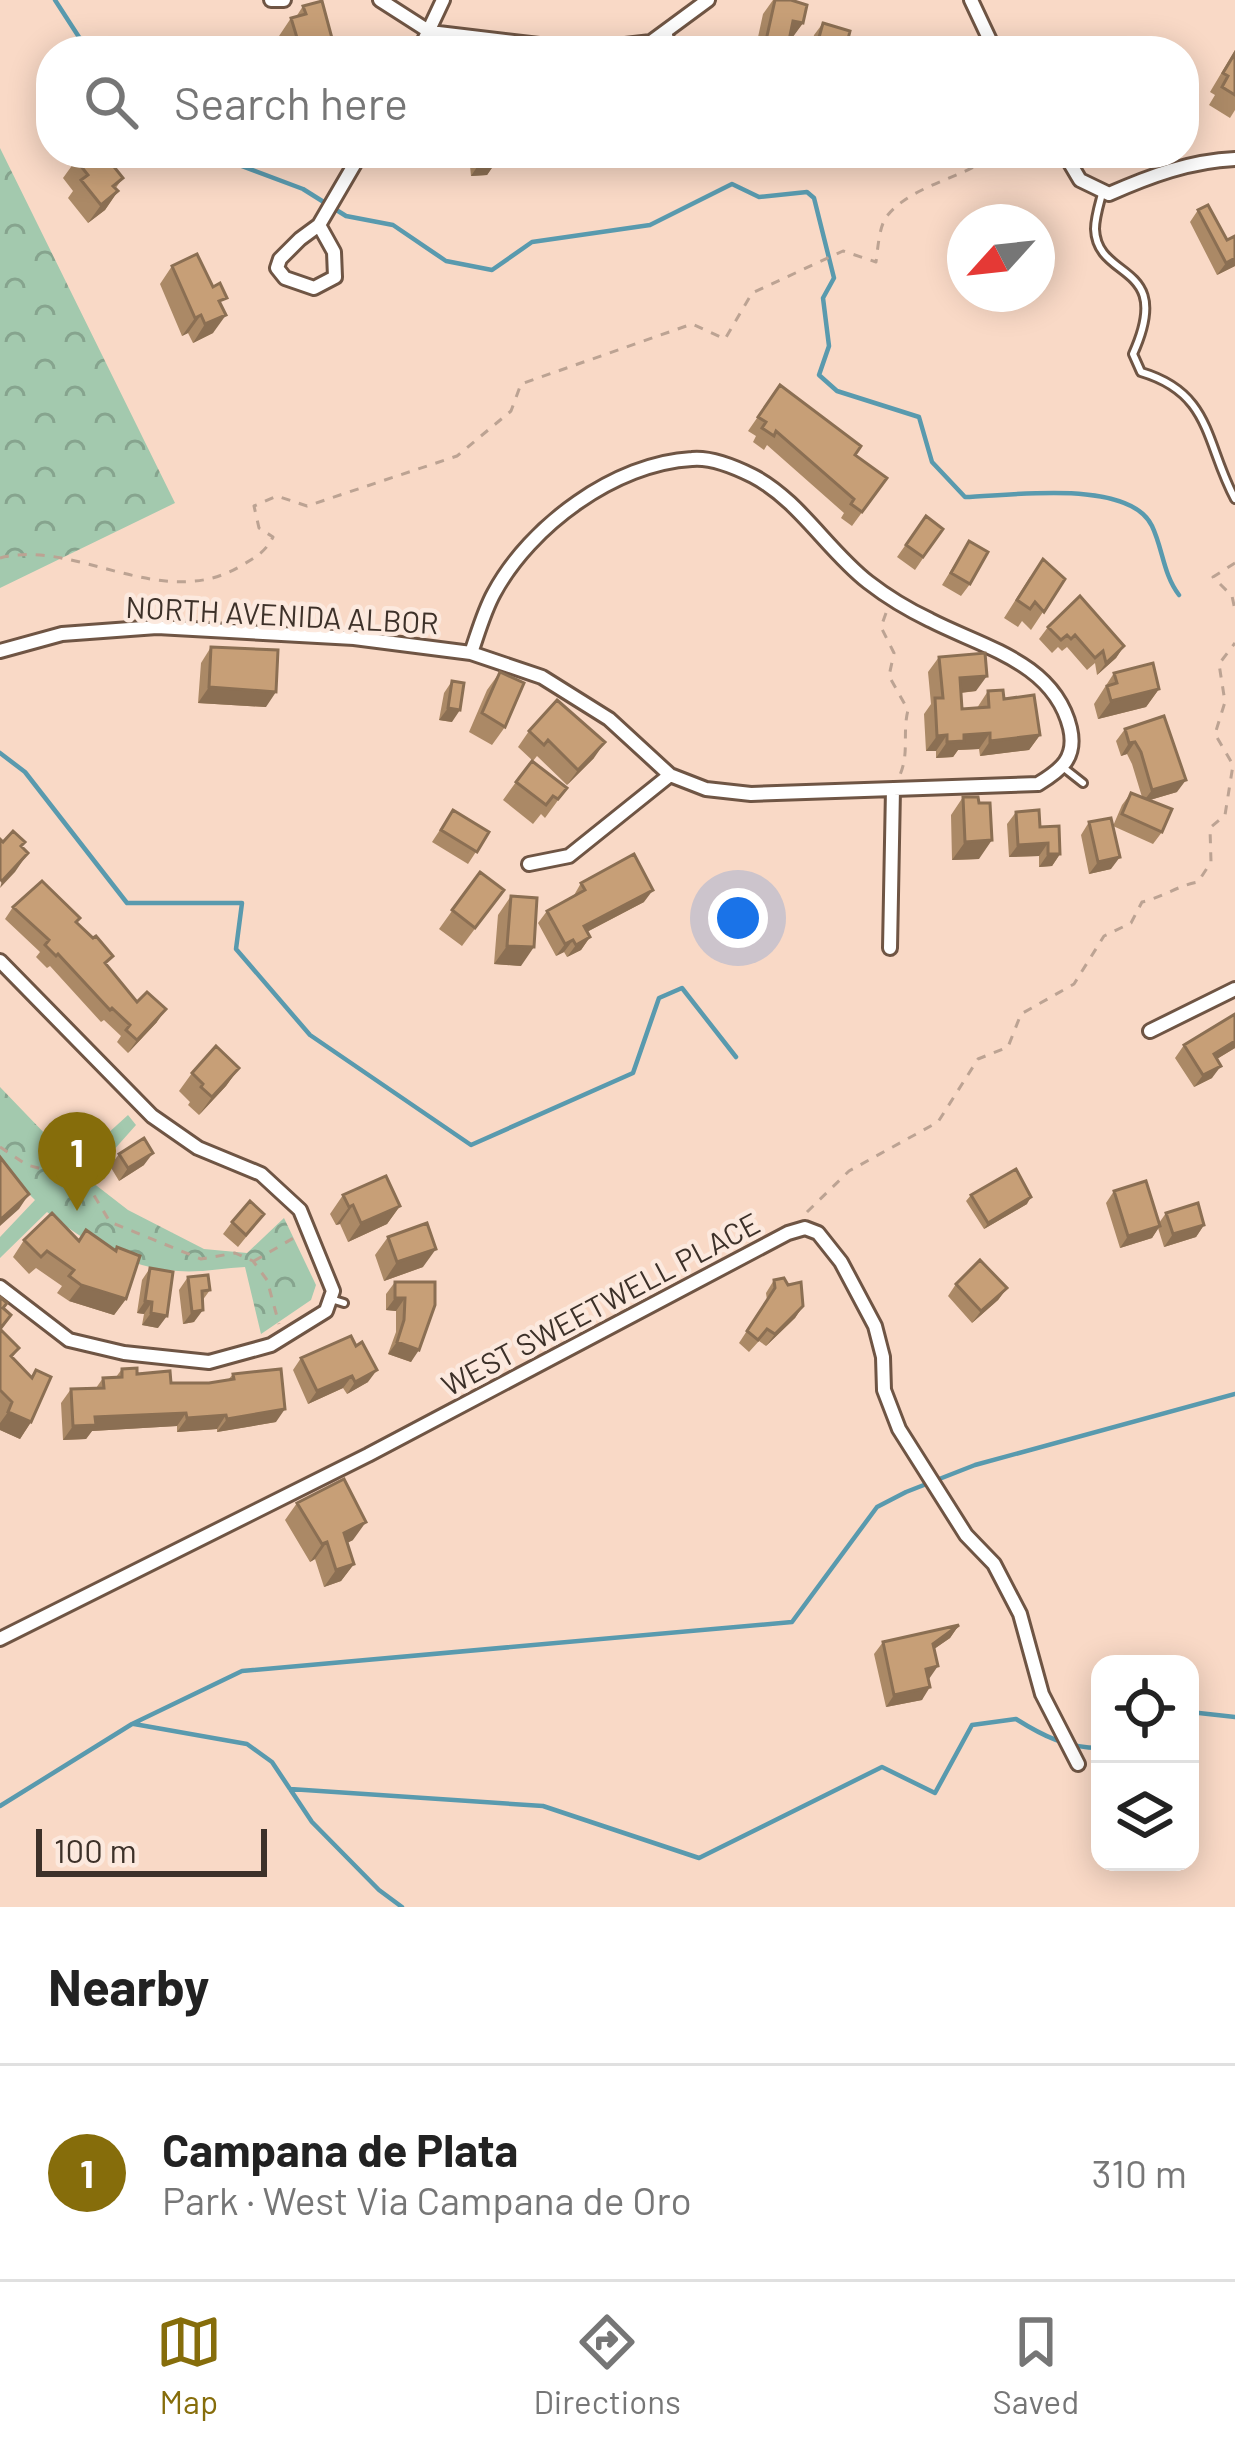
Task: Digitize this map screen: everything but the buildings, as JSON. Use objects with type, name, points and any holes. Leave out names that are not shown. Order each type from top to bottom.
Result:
[{"type":"street","points":[[271,0],[284,0]]},
{"type":"street","points":[[380,0],[430,32],[464,36]]},
{"type":"street","points":[[428,36],[443,0]]},
{"type":"street","points":[[660,36],[708,0]]},
{"type":"street","points":[[970,0],[987,36]]},
{"type":"street","points":[[1199,162],[1235,159]]},
{"type":"street","points":[[319,225],[334,252],[334,277],[314,288],[285,278],[277,268],[280,259],[319,225],[352,168]]},
{"type":"street","points":[[1073,168],[1081,180],[1109,194],[1176,168]]},
{"type":"street","points":[[470,652],[493,593],[524,548],[574,506],[650,466],[696,458],[758,478],[867,581],[929,620],[1003,651],[1036,674],[1066,711],[1073,743],[1064,768],[1038,784],[751,794],[706,790],[670,775],[569,856],[529,864]]},
{"type":"street","name":"NORTH AVENIDA ALBOR","points":[[0,651],[62,634],[157,627],[354,638],[470,652],[542,677],[609,719],[670,775]]},
{"type":"street","points":[[890,948],[893,789]]},
{"type":"street","points":[[0,961],[152,1116],[198,1148],[261,1174],[300,1210],[337,1301],[271,1345],[209,1363],[124,1353],[69,1340],[0,1287]]},
{"type":"street","points":[[1150,1030],[1235,989]]},
{"type":"street","name":"WEST SWEETWELL PLACE","points":[[0,1639],[368,1455],[800,1229],[818,1233],[841,1262],[875,1326],[883,1357],[884,1390],[899,1429],[966,1535],[994,1564],[1020,1614],[1042,1694],[1078,1764]]},
{"type":"lane","points":[[668,31],[669,36]]},
{"type":"lane","points":[[1103,190],[1095,227],[1099,244],[1137,284],[1148,307],[1146,326],[1133,354],[1141,372],[1164,379],[1190,397],[1235,499]]},
{"type":"lane","points":[[1064,768],[1083,783]]},
{"type":"path","points":[[0,558],[22,552],[148,580],[216,580],[266,551],[273,537],[259,528],[254,506],[277,496],[307,506],[457,456],[511,410],[521,384],[692,325],[724,339],[752,293],[842,251],[875,262],[885,218],[915,193],[977,168]]},
{"type":"path","points":[[1235,563],[1213,577],[1232,596],[1235,610]]},
{"type":"path","points":[[893,789],[907,759],[903,730],[908,710],[889,676],[895,653],[881,627],[895,598]]},
{"type":"path","points":[[800,1229],[808,1208],[849,1172],[938,1122],[978,1059],[1008,1047],[1021,1014],[1074,985],[1104,936],[1131,923],[1142,902],[1198,882],[1211,862],[1210,828],[1225,815],[1228,798],[1233,765],[1215,734],[1225,703],[1219,664],[1235,644]]},
{"type":"path","points":[[0,1147],[57,1180],[92,1192],[110,1222],[201,1259],[236,1253],[253,1262],[267,1280],[283,1338]]},
{"type":"path","points":[[253,1262],[309,1228]]},
{"type":"green space","points":[[0,148],[175,503],[0,588]]},
{"type":"green space","points":[[0,1087],[74,1164],[128,1115],[136,1125],[88,1179],[128,1210],[204,1249],[247,1253],[284,1218],[316,1285],[311,1300],[261,1334],[245,1267],[186,1271],[142,1265],[92,1243],[47,1212],[0,1258],[0,1237],[35,1200],[0,1166]]},
{"type":"waterway","points":[[55,0],[78,36]]},
{"type":"waterway","points":[[247,168],[303,189],[346,216],[393,225],[446,261],[492,270],[532,242],[650,225],[732,184],[759,197],[807,192],[814,198],[834,278],[823,298],[829,346],[819,375],[837,391],[919,417],[932,462],[965,497],[1095,495],[1139,511],[1152,526],[1179,595]]},
{"type":"waterway","points":[[0,753],[25,772],[127,903],[242,903],[236,949],[310,1035],[471,1145],[633,1073],[659,998],[682,988],[736,1057]]},
{"type":"waterway","points":[[0,1806],[132,1724],[242,1671],[792,1622],[877,1507],[906,1492],[975,1465],[1235,1394]]},
{"type":"waterway","points":[[1199,1713],[1235,1717]]},
{"type":"waterway","points":[[290,1789],[543,1806],[699,1858],[882,1767],[935,1793],[972,1725],[1016,1719],[1056,1740],[1091,1747]]},
{"type":"waterway","points":[[134,1724],[247,1744],[272,1762],[312,1822],[402,1907]]},
{"type":"place","name":"Campana de Plata","points":[[77,1211]]}]
